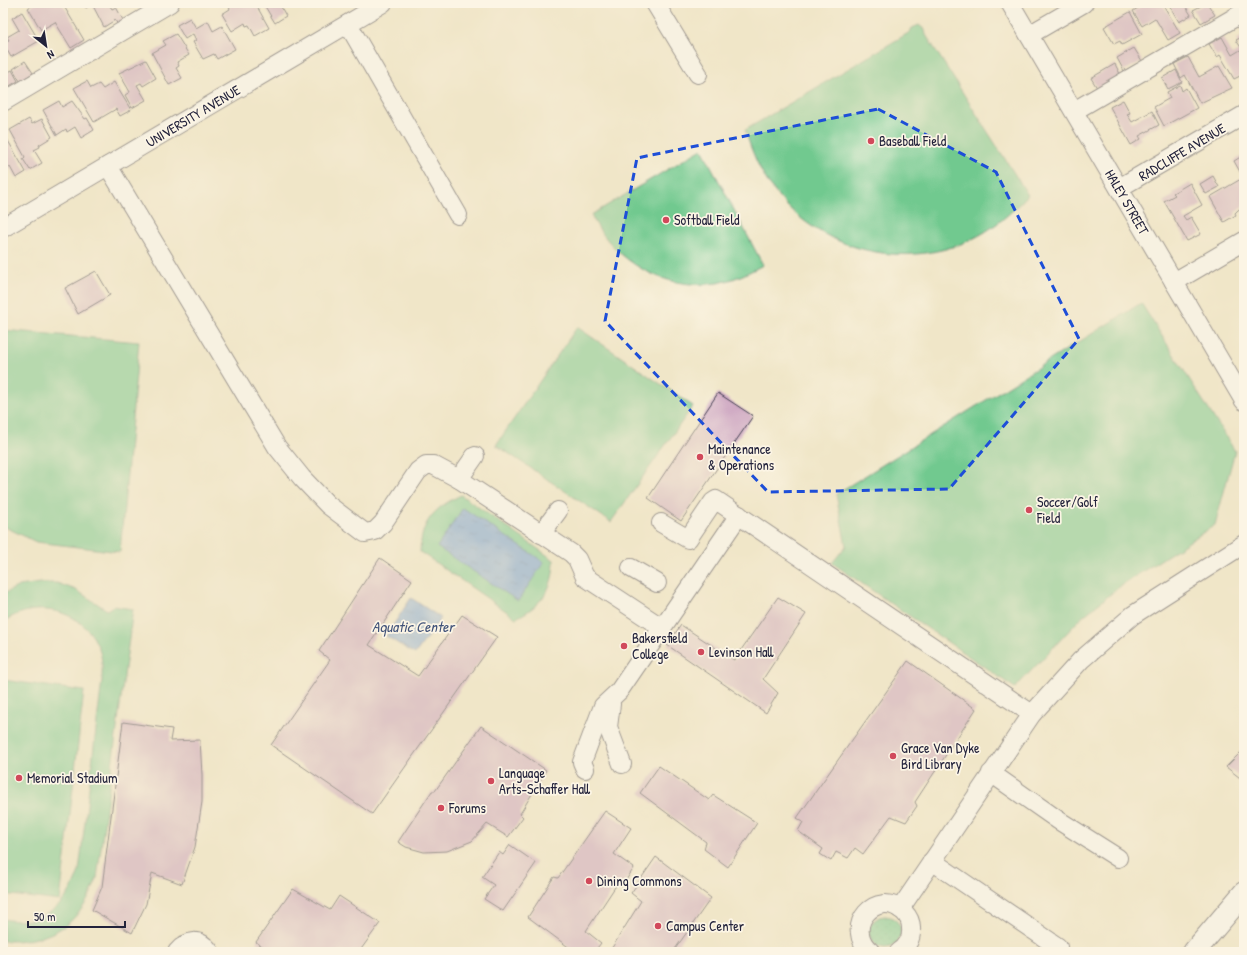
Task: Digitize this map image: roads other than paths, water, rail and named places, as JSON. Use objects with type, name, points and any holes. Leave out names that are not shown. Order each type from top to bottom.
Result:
[{"type":"main road","points":[[1194,952],[1244,893]]},
{"type":"street","points":[[3,102],[170,3]]},
{"type":"street","name":"UNIVERSITY AVENUE","points":[[3,228],[383,3]]},
{"type":"street","points":[[655,3],[698,74]]},
{"type":"street","name":"HALEY STREET","points":[[1010,3],[1244,401]]},
{"type":"street","points":[[1029,35],[1084,3]]},
{"type":"street","points":[[1074,112],[1244,12]]},
{"type":"street","points":[[348,24],[458,215]]},
{"type":"street","name":"RADCLIFFE AVENUE","points":[[1119,188],[1244,115]]},
{"type":"street","points":[[108,166],[277,447],[302,478],[328,505],[366,533],[375,531],[383,523],[418,471],[426,466],[433,465],[458,479],[571,553],[577,559],[586,577],[661,627]]},
{"type":"street","points":[[1174,282],[1244,241]]},
{"type":"street","points":[[458,479],[475,456]]},
{"type":"street","points":[[661,524],[688,539],[713,502],[716,500],[901,627],[1032,714]]},
{"type":"street","points":[[541,534],[558,511]]},
{"type":"street","points":[[585,769],[582,762],[603,706],[612,699],[739,515]]},
{"type":"street","points":[[900,909],[1032,714],[1080,660],[1133,615],[1243,543]]},
{"type":"street","points":[[631,568],[658,583]]},
{"type":"street","points":[[612,699],[608,727],[622,764]]},
{"type":"street","points":[[991,773],[1058,820],[1118,858]]},
{"type":"street","points":[[932,861],[1058,947]]},
{"type":"street","points":[[871,952],[861,940],[859,932],[863,916],[876,906],[884,904],[900,909],[906,914],[911,929],[907,946],[899,952]]},
{"type":"street","points":[[177,952],[189,941],[197,941],[205,945],[210,952]]},
{"type":"water","points":[[463,508],[544,562],[518,601],[437,547]]},
{"type":"water","name":"Aquatic Center","points":[[411,598],[441,618],[415,654],[386,636]]},
{"type":"place","name":"Baseball Field","points":[[871,141]]},
{"type":"place","name":"Softball Field","points":[[666,220]]},
{"type":"place","name":"Maintenance & Operations","points":[[700,457]]},
{"type":"place","name":"Soccer/Golf Field","points":[[1029,510]]},
{"type":"place","name":"Bakersfield College","points":[[624,646]]},
{"type":"place","name":"Levinson Hall","points":[[701,652]]},
{"type":"place","name":"Grace Van Dyke Bird Library","points":[[893,756]]},
{"type":"place","name":"Memorial Stadium","points":[[19,778]]},
{"type":"place","name":"Language Arts-Schaffer Hall","points":[[491,781]]},
{"type":"place","name":"Forums","points":[[441,808]]},
{"type":"place","name":"Dining Commons","points":[[589,881]]},
{"type":"place","name":"Campus Center","points":[[658,926]]}]
